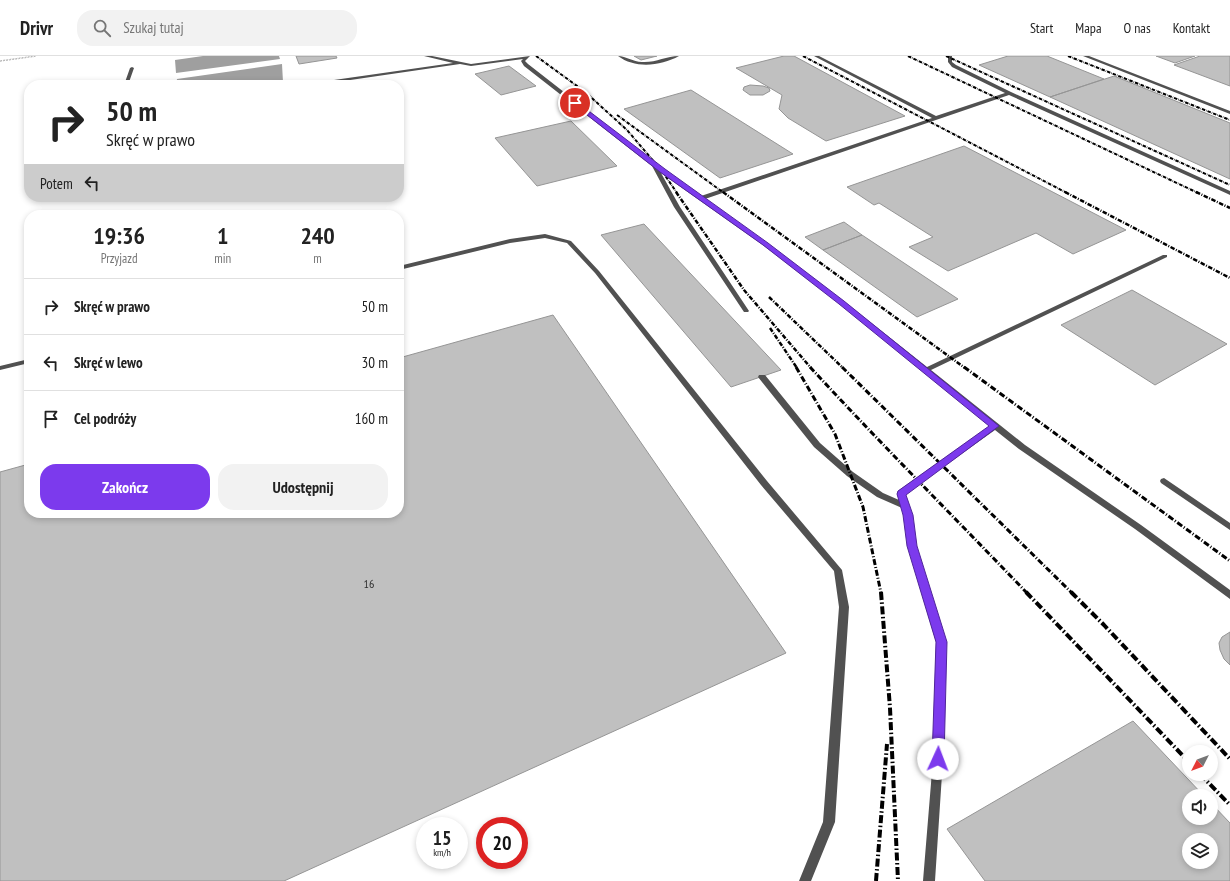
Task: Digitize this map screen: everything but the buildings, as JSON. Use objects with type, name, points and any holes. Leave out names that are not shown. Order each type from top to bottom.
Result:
[{"type":"lane","points":[[429,56],[460,63],[481,65],[527,56]]},
{"type":"lane","points":[[527,56],[523,61],[526,65],[653,164],[765,244],[995,426],[1046,464],[1138,527],[1230,595]]},
{"type":"lane","points":[[620,56],[633,63],[641,64],[677,56]]},
{"type":"lane","points":[[816,56],[936,118]]},
{"type":"lane","points":[[950,56],[950,62],[954,66],[1009,93],[1230,193]]},
{"type":"lane","points":[[1086,56],[1230,113]]},
{"type":"lane","points":[[341,80],[460,63]]},
{"type":"lane","points":[[128,80],[132,68]]},
{"type":"lane","points":[[701,198],[1009,93]]},
{"type":"lane","points":[[653,164],[677,207],[746,311]]},
{"type":"lane","points":[[404,267],[510,240],[545,236],[569,242],[597,272],[764,482],[838,570],[844,607],[829,822],[805,881]]},
{"type":"lane","points":[[926,370],[1165,256]]},
{"type":"lane","points":[[0,368],[24,362]]},
{"type":"lane","points":[[762,377],[817,445],[828,455],[850,474],[880,495],[905,506]]},
{"type":"lane","points":[[929,881],[938,759],[941,642],[912,546],[908,515],[901,494],[995,426]]},
{"type":"lane","points":[[1164,481],[1230,528]]},
{"type":"path","points":[[0,61],[36,56]]},
{"type":"shaded area","points":[[203,56],[279,56],[280,59],[176,73],[175,60]]},
{"type":"shaded area","points":[[282,64],[283,80],[177,79]]},
{"type":"railway","points":[[536,56],[585,92]]},
{"type":"railway","points":[[803,56],[1067,193]]},
{"type":"railway","points":[[908,56],[1198,193]]},
{"type":"railway","points":[[946,56],[1230,185]]},
{"type":"railway","points":[[1068,56],[1230,120]]},
{"type":"railway","points":[[585,92],[627,130],[662,171],[677,193]]},
{"type":"railway","points":[[617,115],[724,193]]},
{"type":"railway","points":[[676,192],[744,290],[811,368]]},
{"type":"railway","points":[[723,192],[965,368]]},
{"type":"railway","points":[[1065,192],[1230,278]]},
{"type":"railway","points":[[1196,192],[1230,208]]},
{"type":"railway","points":[[769,297],[843,368]]},
{"type":"railway","points":[[770,328],[797,368]]},
{"type":"railway","points":[[796,367],[835,434],[863,507],[881,593]]},
{"type":"railway","points":[[810,367],[1027,593]]},
{"type":"railway","points":[[842,367],[1072,593]]},
{"type":"railway","points":[[964,367],[1230,561]]},
{"type":"railway","points":[[881,592],[890,708],[898,881]]},
{"type":"railway","points":[[1026,592],[1182,755]]},
{"type":"railway","points":[[1072,593],[1230,759]]},
{"type":"railway","points":[[876,881],[887,744]]},
{"type":"railway","points":[[1207,781],[1230,805]]},
{"type":"route","points":[[575,103],[662,171],[765,244],[841,302],[995,426],[901,494],[908,515],[912,546],[941,642],[938,759]]}]
